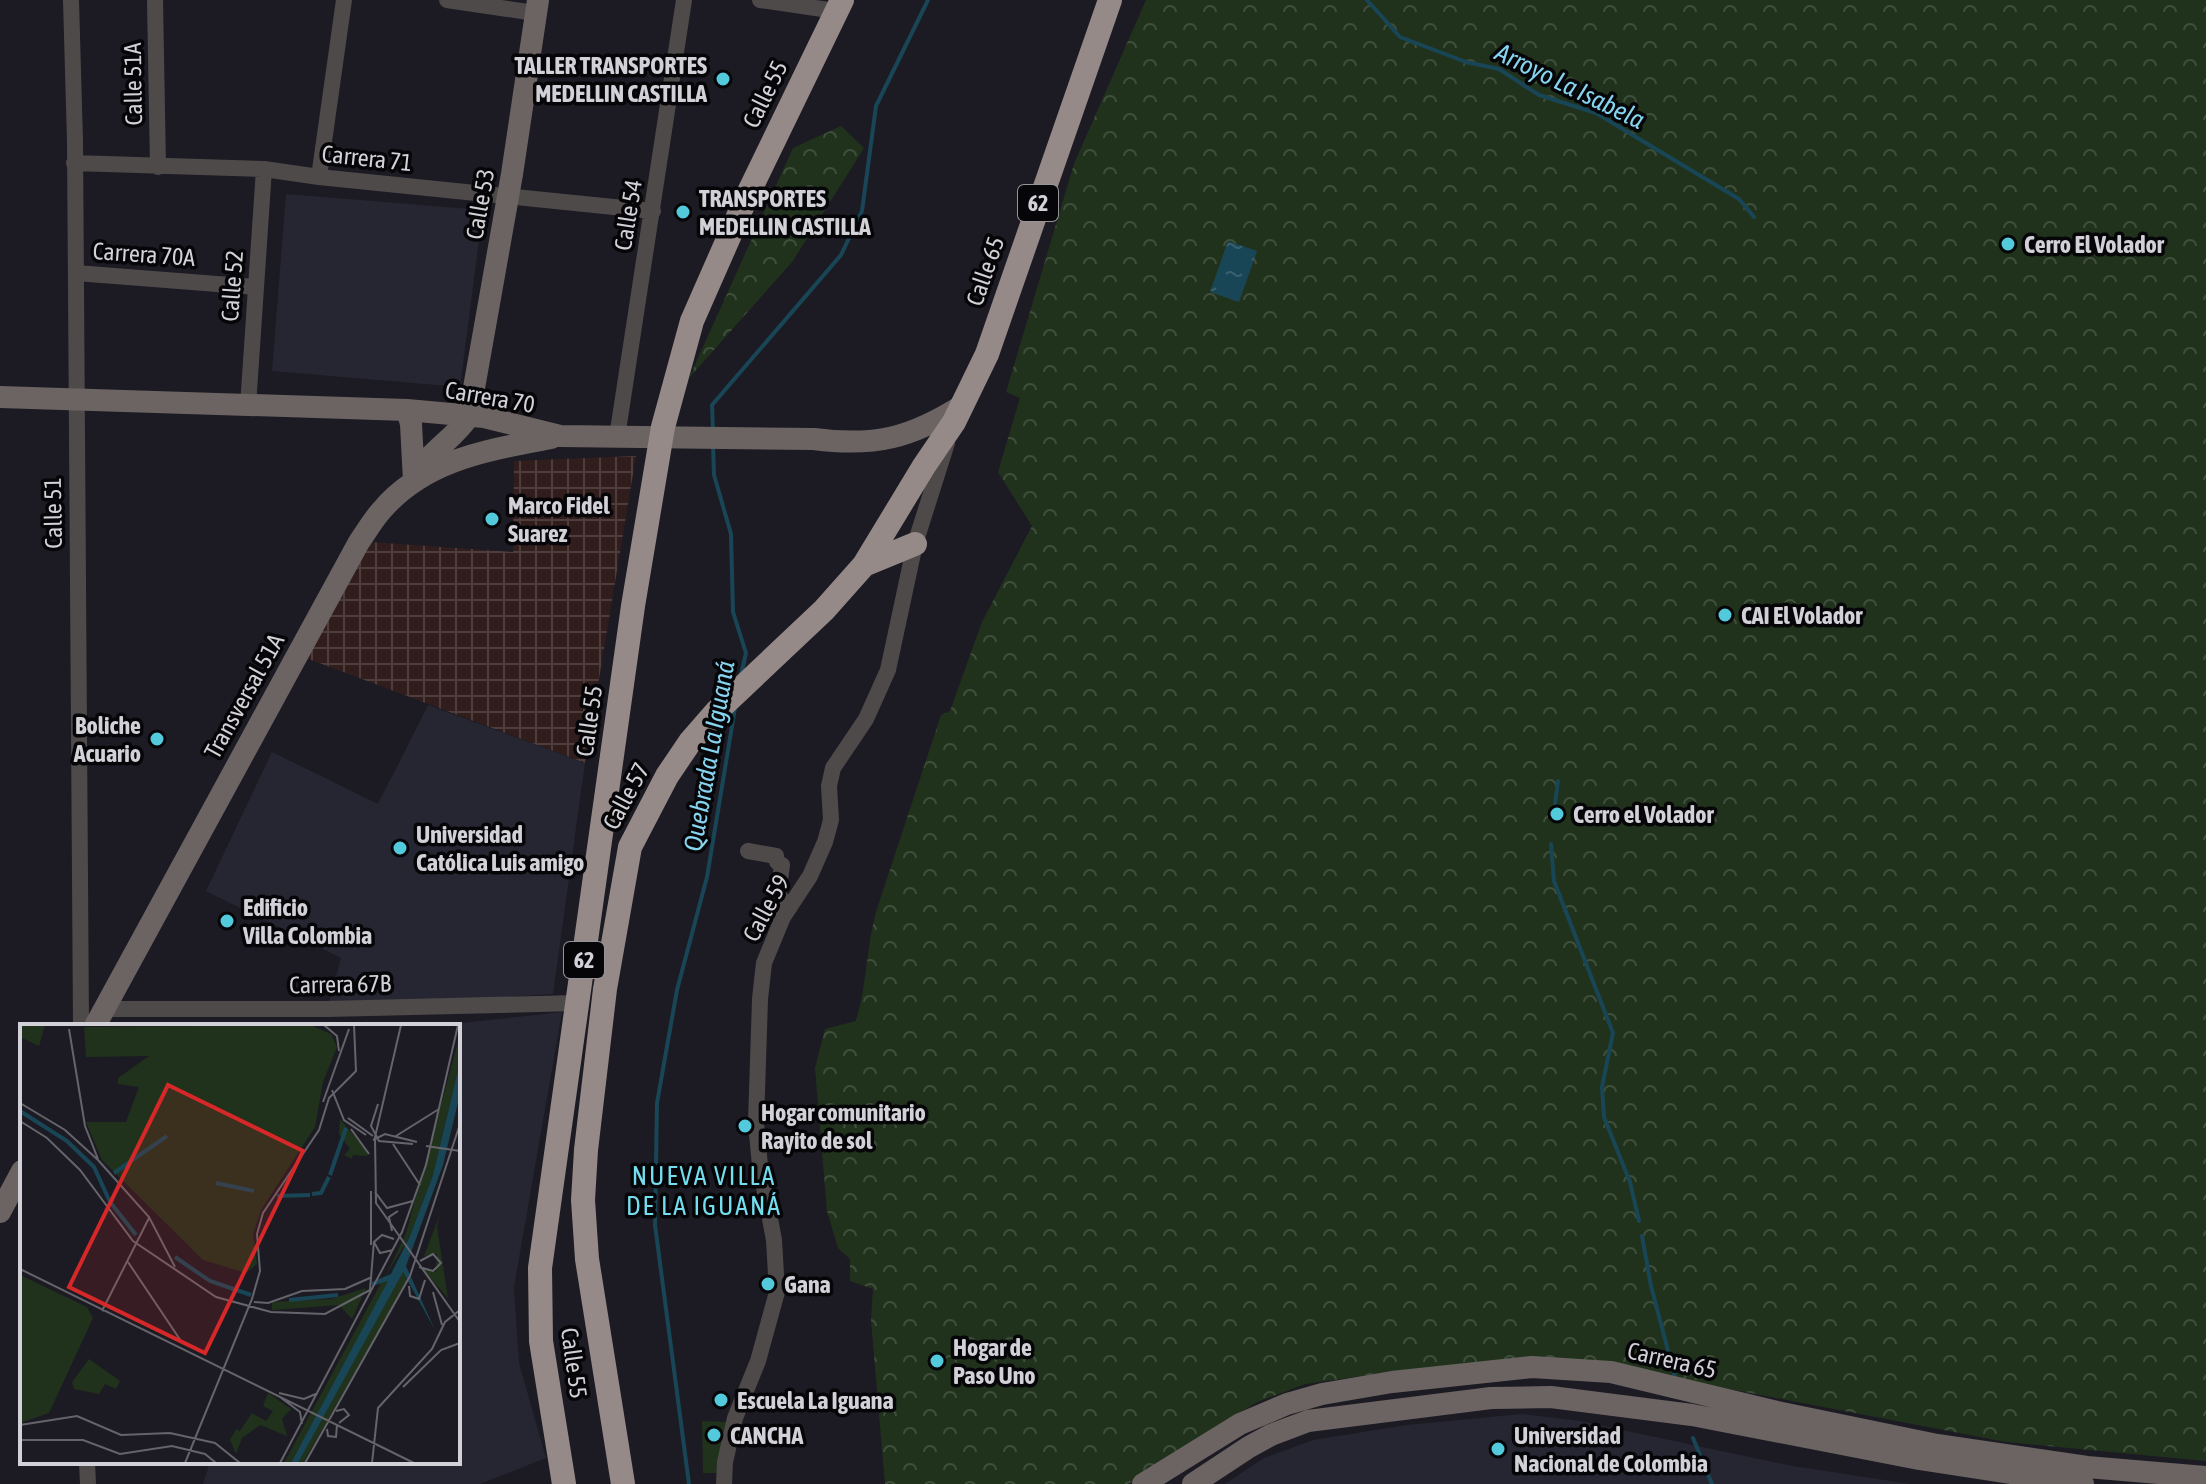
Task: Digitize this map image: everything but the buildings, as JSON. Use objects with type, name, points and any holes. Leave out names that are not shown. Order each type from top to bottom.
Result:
[{"type":"highway","name":"Calle 65","points":[[958,413],[987,354],[1110,0]]},
{"type":"highway","name":"Calle 55","points":[[564,1484],[541,1341],[539,1290],[543,1237],[633,606],[672,436],[692,321],[747,196],[839,5]]},
{"type":"highway","name":"Calle 57","points":[[623,1484],[587,1259],[583,1200],[605,989],[630,847],[647,812],[690,742],[745,682],[824,610],[864,565],[958,413]]},
{"type":"highway","points":[[864,565],[915,544]]},
{"type":"highway","points":[[601,840],[630,847]]},
{"type":"main road","name":"Calle 53","points":[[469,416],[536,7]]},
{"type":"main road","name":"Carrera 70","points":[[0,397],[76,411],[248,406],[407,410],[469,416],[560,436],[814,439],[845,443],[908,435],[958,413]]},
{"type":"main road","points":[[407,410],[411,424],[414,482],[442,464],[460,457],[560,436]]},
{"type":"main road","name":"Transversal 51A","points":[[99,1018],[359,542],[381,510],[414,482],[429,456],[460,430],[469,416]]},
{"type":"main road","points":[[0,1212],[20,1175]]},
{"type":"main road","name":"Carrera 65","points":[[1143,1484],[1240,1424],[1287,1404],[1322,1394],[1392,1382],[1532,1367],[1625,1375],[1777,1412],[1937,1445],[2087,1467],[2206,1477]]},
{"type":"main road","name":"Carrera 65","points":[[1193,1484],[1249,1447],[1308,1421],[1491,1398],[1551,1397],[1692,1415],[1919,1459],[2083,1484]]},
{"type":"street","name":"Calle 51","points":[[71,0],[81,1024]]},
{"type":"street","name":"Calle 51A","points":[[155,0],[158,167]]},
{"type":"street","points":[[319,177],[344,0]]},
{"type":"street","points":[[447,0],[536,7]]},
{"type":"street","name":"Calle 54","points":[[617,437],[684,0]]},
{"type":"street","points":[[760,0],[839,5]]},
{"type":"street","name":"Carrera 71","points":[[74,163],[264,169],[653,211]]},
{"type":"street","name":"Calle 52","points":[[248,406],[264,169]]},
{"type":"street","name":"Carrera 70A","points":[[76,273],[256,287]]},
{"type":"street","name":"Calle 59","points":[[724,1484],[725,1462],[735,1418],[758,1361],[777,1292],[774,1240],[760,1166],[757,1088],[764,963],[825,842],[831,820],[829,784],[833,768],[866,719],[888,670],[915,544],[958,413]]},
{"type":"street","points":[[748,851],[776,856],[777,862],[782,865],[778,896],[790,907]]},
{"type":"street","name":"Carrera 67B","points":[[99,1018],[578,1003]]},
{"type":"street","points":[[87,1464],[88,1484]]},
{"type":"shaded area","points":[[286,194],[483,210],[460,387],[272,371]]},
{"type":"shaded area","points":[[636,456],[585,763],[306,658],[371,542],[513,552],[514,461]]},
{"type":"shaded area","name":"Universidad Católica Luis amigo","points":[[428,705],[585,763],[553,994],[327,1009],[341,958],[206,891],[272,752],[378,804]]},
{"type":"shaded area","points":[[562,1012],[514,1287],[519,1363],[546,1458],[480,1484],[203,1484],[209,1464],[460,1464],[460,1024],[452,1024]]},
{"type":"shaded area","name":"Universidad Nacional de Colombia","points":[[1522,1414],[1580,1421],[1787,1465],[1910,1484],[1225,1484],[1264,1458],[1313,1440],[1407,1425]]},
{"type":"green space","name":"Cerro el Volador","points":[[1146,0],[2206,0],[2206,1461],[2006,1442],[1662,1376],[1397,1371],[1305,1384],[1257,1402],[1128,1484],[885,1484],[871,1320],[873,1289],[850,1281],[850,1259],[838,1248],[827,1211],[815,1068],[825,1029],[856,1021],[876,912],[941,715],[950,711],[982,622],[1032,526],[998,472],[1020,398],[1006,392],[1074,164]]},
{"type":"green space","points":[[841,126],[864,148],[792,262],[689,378],[793,148]]},
{"type":"green space","name":"CANCHA","points":[[702,1421],[727,1422],[721,1473],[703,1473]]},
{"type":"water","points":[[1228,241],[1257,251],[1239,302],[1210,292]]},
{"type":"waterway","name":"Quebrada La Iguaná","points":[[713,432],[712,405],[841,255],[862,211],[876,106],[928,0]]},
{"type":"waterway","name":"Arroyo La Isabela","points":[[1367,0],[1400,37],[1466,62],[1499,69],[1539,95],[1596,113],[1739,199],[1754,217]]},
{"type":"waterway","name":"Quebrada La Iguaná","points":[[713,445],[714,475],[731,534],[733,612],[746,653],[741,675]]},
{"type":"waterway","name":"Quebrada La Iguaná","points":[[689,1484],[655,1225],[657,1103],[677,990],[707,877],[735,708]]},
{"type":"waterway","points":[[1553,820],[1558,781]]},
{"type":"waterway","points":[[1551,844],[1554,881],[1613,1033],[1602,1087],[1604,1117],[1630,1182],[1639,1221]]},
{"type":"waterway","points":[[1642,1236],[1651,1286],[1675,1377]]},
{"type":"waterway","points":[[1693,1438],[1712,1484]]},
{"type":"place","name":"TALLER TRANSPORTES MEDELLIN CASTILLA","points":[[723,79]]},
{"type":"place","name":"TRANSPORTES MEDELLIN CASTILLA","points":[[683,212]]},
{"type":"place","name":"Cerro El Volador","points":[[2008,244]]},
{"type":"place","name":"Marco Fidel Suarez","points":[[492,519]]},
{"type":"place","name":"CAI El Volador","points":[[1725,615]]},
{"type":"place","name":"Boliche Acuario","points":[[157,739]]},
{"type":"place","name":"Cerro el Volador","points":[[1557,814]]},
{"type":"place","name":"Universidad Católica Luis amigo","points":[[400,848]]},
{"type":"place","name":"Edificio Villa Colombia","points":[[227,921]]},
{"type":"place","name":"Hogar comunitario Rayito de sol","points":[[745,1126]]},
{"type":"place","name":"Gana","points":[[768,1284]]},
{"type":"place","name":"Hogar de Paso Uno","points":[[937,1361]]},
{"type":"place","name":"Escuela La Iguana","points":[[721,1400]]},
{"type":"place","name":"CANCHA","points":[[714,1435]]},
{"type":"place","name":"Universidad Nacional de Colombia","points":[[1498,1449]]},
{"type":"district","name":"NUEVA VILLA DE LA IGUANÁ","points":[[704,1191]]}]
